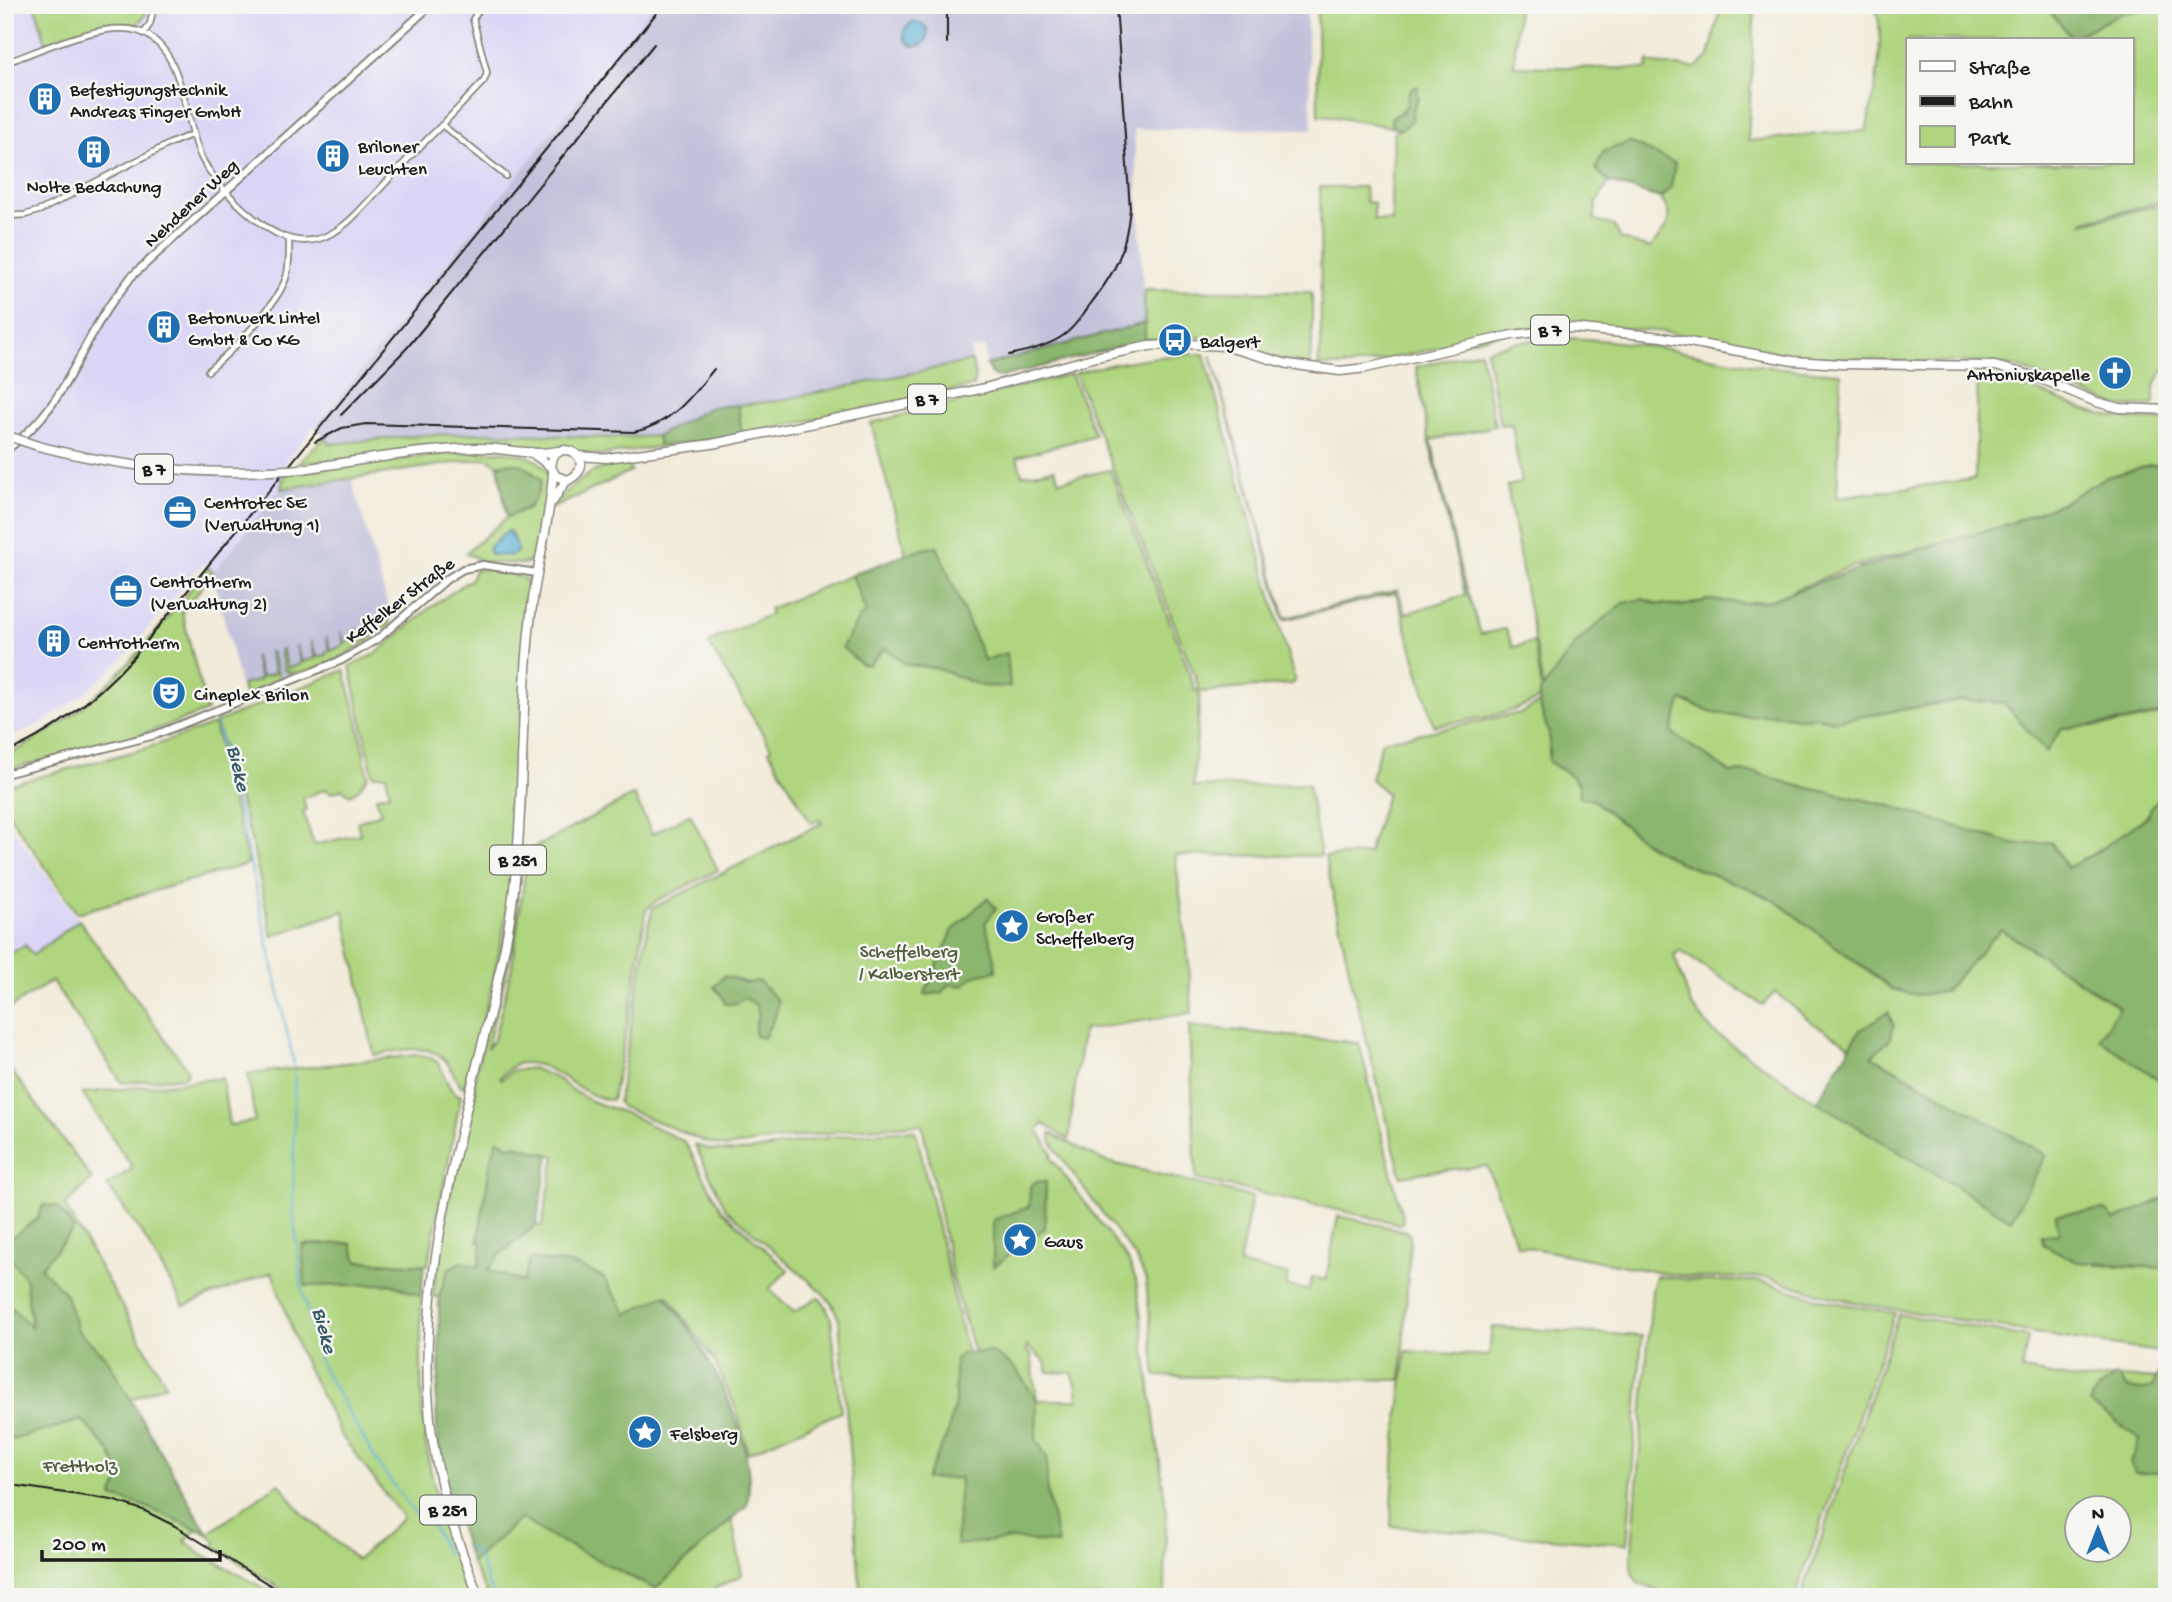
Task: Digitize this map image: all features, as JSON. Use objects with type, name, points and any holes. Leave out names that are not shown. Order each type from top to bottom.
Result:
[{"type":"main road","name":"B 7","points":[[5,435],[38,446],[114,464],[219,473],[303,469],[435,451],[492,448],[531,452],[569,450],[578,456],[607,458],[696,447],[985,387],[1096,357],[1149,346],[1224,346],[1289,364],[1340,371],[1366,368],[1512,335],[1572,328],[1662,337],[1793,361],[1996,366],[2037,377],[2096,402],[2120,408],[2167,410]]},
{"type":"main road","points":[[552,470],[551,460],[558,451]]},
{"type":"main road","points":[[531,452],[560,478],[568,480]]},
{"type":"main road","points":[[578,456],[581,464],[579,472]]},
{"type":"main road","name":"B 7","points":[[568,480],[607,458]]},
{"type":"main road","name":"B 251","points":[[479,1597],[450,1520],[434,1447],[428,1343],[436,1255],[464,1117],[503,961],[515,888],[527,655],[537,573],[552,503],[552,470]]},
{"type":"main road","name":"B 251","points":[[552,503],[568,480]]},
{"type":"street","points":[[144,33],[150,24],[154,5]]},
{"type":"street","name":"Nehdener Weg","points":[[5,451],[26,435],[51,406],[74,370],[105,311],[131,277],[431,5]]},
{"type":"street","points":[[5,63],[105,29],[129,29],[144,33],[159,44],[172,63],[204,163],[226,191],[258,223],[274,234],[289,239],[320,239],[334,233],[352,218],[484,81],[486,66],[473,19],[482,5]]},
{"type":"street","points":[[442,125],[506,176]]},
{"type":"street","points":[[5,216],[41,211],[170,143],[193,134]]},
{"type":"street","points":[[208,371],[232,351],[279,290],[286,277],[289,239]]},
{"type":"street","name":"Keffelker Straße","points":[[5,774],[155,735],[342,660],[379,638],[447,579],[463,569],[488,565],[537,573]]},
{"type":"shaded area","points":[[5,5],[654,5],[287,460],[281,489],[213,572],[203,563],[119,663],[83,695],[43,722],[5,740]]},
{"type":"shaded area","points":[[654,5],[1306,5],[1312,129],[1134,129],[1145,323],[986,365],[985,348],[979,348],[971,350],[972,361],[776,401],[711,407],[657,436],[613,438],[494,433],[425,435],[331,444],[315,427]]},
{"type":"shaded area","points":[[352,480],[392,620],[353,648],[291,676],[242,694],[213,572],[281,489]]},
{"type":"shaded area","points":[[5,818],[79,920],[32,955],[25,945],[5,956]]},
{"type":"green space","points":[[35,5],[146,5],[146,14],[137,25],[110,23],[46,43]]},
{"type":"green space","points":[[1317,5],[1518,5],[1514,66],[1647,69],[1648,61],[1653,64],[1695,68],[1709,57],[1721,5],[1755,5],[1748,141],[1866,131],[1880,51],[1875,5],[2167,5],[2167,200],[2083,223],[2167,203],[2167,371],[2163,371],[2154,387],[2154,405],[2120,407],[2020,368],[1991,363],[1796,356],[1665,332],[1578,324],[1516,330],[1352,366],[1318,366],[1321,345],[1320,187],[1365,187],[1366,202],[1374,203],[1374,220],[1392,221],[1394,133],[1402,129],[1419,98],[1391,118],[1392,127],[1318,116]],"holes":[[[1596,169],[1671,188],[1660,198],[1668,212],[1667,224],[1650,248],[1621,239],[1614,226],[1594,219],[1597,202],[1609,182]]]},
{"type":"green space","points":[[2045,5],[2159,5],[2158,8],[2122,13],[2072,38]]},
{"type":"green space","points":[[1412,87],[1418,87],[1412,121],[1402,129],[1392,127],[1391,118],[1402,112]]},
{"type":"green space","points":[[1629,142],[1675,163],[1671,188],[1660,198],[1609,182],[1596,169],[1603,152]]},
{"type":"green space","points":[[1144,290],[1312,292],[1312,346],[1309,366],[1205,341],[1199,337],[1145,340]]},
{"type":"green space","points":[[1145,323],[1145,340],[1001,377],[992,375],[986,365]]},
{"type":"green space","points":[[1550,338],[1623,343],[1756,365],[1841,373],[1837,497],[1975,479],[1978,376],[2020,384],[2096,413],[2167,421],[2167,464],[2150,465],[2104,478],[2062,503],[2000,527],[1847,568],[1771,600],[1745,603],[1708,600],[1683,606],[1657,604],[1643,599],[1543,687],[1507,486],[1521,483],[1512,424],[1500,425],[1486,350]]},
{"type":"green space","points":[[1480,351],[1495,426],[1431,440],[1462,576],[1481,634],[1506,629],[1513,647],[1534,642],[1542,690],[1539,693],[1541,697],[1516,709],[1434,726],[1396,593],[1284,620],[1211,355],[1285,618],[1398,590],[1405,614],[1465,595],[1429,440],[1416,367]]},
{"type":"green space","name":"Scheffelberg / Kalberstert","points":[[1204,354],[1295,681],[1291,684],[1200,692],[1193,787],[1308,784],[1321,856],[1175,855],[1189,964],[1192,1013],[1083,1030],[1069,1140],[1043,1123],[1038,1130],[1052,1153],[1051,1158],[1128,1260],[1136,1280],[1166,1509],[1165,1597],[861,1597],[839,1319],[822,1292],[726,1209],[695,1145],[743,1151],[847,1135],[913,1130],[916,1132],[967,1353],[974,1353],[953,1279],[922,1124],[855,1129],[725,1147],[703,1141],[622,1107],[618,1102],[653,908],[822,823],[820,819],[811,823],[769,751],[771,748],[709,644],[714,639],[771,614],[769,609],[852,575],[854,579],[857,578],[856,572],[936,546],[906,554],[871,423],[1071,374],[1095,435],[1017,457],[1022,475],[1055,469],[1059,481],[1110,470],[1195,691],[1199,691],[1075,373],[1139,359]],"holes":[[[1027,1346],[1045,1362],[1048,1372],[1072,1373],[1078,1400],[1037,1400],[1031,1355],[1026,1350]]]},
{"type":"green space","points":[[972,361],[975,375],[973,386],[742,435],[738,405],[776,401]]},
{"type":"green space","points":[[738,405],[742,435],[659,447],[657,436],[711,407]]},
{"type":"green space","points":[[494,433],[613,438],[657,436],[659,447],[601,455],[512,445],[475,445],[297,464],[324,438],[331,444],[425,435]]},
{"type":"green space","points":[[454,453],[515,453],[531,458],[544,468],[550,485],[539,546],[531,562],[484,562],[466,553],[507,517],[530,507],[509,463],[498,465],[487,458],[281,489],[284,473]],"holes":[[[510,531],[517,544],[511,556],[490,554],[489,547],[504,533]]]},
{"type":"green space","points":[[626,461],[631,471],[553,508],[570,488],[592,472]]},
{"type":"green space","points":[[2167,464],[2167,711],[2128,721],[2062,728],[2046,752],[2004,703],[1961,700],[1834,721],[1776,714],[1741,716],[1715,713],[1682,700],[1671,732],[1731,773],[1755,772],[1790,784],[1887,805],[2016,845],[2051,842],[2067,868],[2094,854],[2148,816],[2151,807],[2167,792],[2167,1085],[2099,1039],[2119,1007],[2001,929],[1944,992],[1918,995],[1894,990],[1777,902],[1679,862],[1650,846],[1592,799],[1580,798],[1579,784],[1549,762],[1549,734],[1539,703],[1539,693],[1577,642],[1623,603],[1643,599],[1657,604],[1683,606],[1708,600],[1745,603],[1771,600],[1839,575],[2000,527],[2062,503],[2104,478],[2150,465]]},
{"type":"green space","points":[[498,465],[523,465],[541,480],[537,496],[531,505],[507,517]]},
{"type":"green space","points":[[937,546],[984,660],[1007,653],[1010,687],[982,686],[936,668],[907,665],[885,648],[869,665],[861,664],[842,647],[860,617],[866,613],[852,575],[906,554]]},
{"type":"green space","points":[[208,567],[213,572],[182,613],[207,711],[121,742],[5,770],[5,756],[67,719],[118,674]]},
{"type":"green space","points":[[491,569],[524,578],[528,586],[515,841],[510,895],[492,986],[464,1088],[445,1060],[430,1051],[412,1049],[374,1055],[344,911],[272,936],[252,843],[216,722],[344,670],[357,717],[368,776],[359,789],[350,795],[342,789],[331,793],[326,789],[303,798],[306,810],[303,812],[314,845],[360,834],[357,822],[381,813],[376,797],[390,793],[386,775],[373,775],[350,666],[376,654],[427,610],[471,579],[475,570]]},
{"type":"green space","points":[[387,615],[390,625],[339,658],[309,671],[285,671],[280,652],[282,649],[288,668],[301,664],[296,645],[302,662],[315,658],[311,641],[317,657],[326,655],[326,652],[330,651],[326,637],[331,651],[344,645],[341,632],[345,643],[354,640],[358,637],[356,628],[359,634],[368,632],[368,629]]},
{"type":"green space","points":[[269,652],[272,653],[279,676],[274,684],[245,697],[242,685],[260,680],[254,656],[261,677],[275,673]]},
{"type":"green space","points":[[1681,700],[1715,713],[1741,716],[1776,714],[1834,721],[1961,700],[2004,703],[2062,728],[2111,725],[2167,711],[2167,787],[2159,803],[2136,825],[2067,868],[2051,842],[2016,845],[1887,805],[1790,784],[1755,772],[1731,773],[1671,732]]},
{"type":"green space","points":[[1539,703],[1549,734],[1549,762],[1570,775],[1592,799],[1649,846],[1679,862],[1777,902],[1893,990],[1944,992],[2000,929],[2120,1008],[2100,1039],[2167,1085],[2167,1197],[2115,1221],[2056,1215],[2059,1234],[2042,1236],[2097,1265],[2167,1268],[2167,1353],[1858,1303],[1766,1277],[1702,1278],[1667,1274],[1517,1245],[1487,1166],[1401,1176],[1352,983],[1325,857],[1368,854],[1387,794],[1371,779],[1382,741],[1521,713]],"holes":[[[1680,951],[1763,1005],[1775,992],[1813,1023],[1851,1046],[1860,1030],[1894,1026],[1890,1039],[1872,1056],[2045,1155],[2011,1219],[1817,1102],[1713,1032],[1691,1005],[1674,955]]]},
{"type":"green space","points":[[214,724],[248,864],[77,913],[5,809],[5,786],[147,748]]},
{"type":"green space","points":[[634,795],[652,834],[690,814],[718,870],[656,901],[646,910],[632,1001],[612,1100],[600,1098],[553,1071],[529,1063],[515,1064],[500,1077],[502,1079],[512,1071],[532,1068],[558,1079],[591,1101],[630,1115],[685,1142],[721,1209],[788,1270],[769,1289],[794,1312],[818,1297],[826,1306],[831,1319],[841,1412],[748,1453],[737,1411],[715,1362],[668,1295],[627,1314],[603,1277],[524,1282],[488,1270],[499,1255],[536,1225],[542,1226],[555,1156],[515,1145],[507,1146],[503,1141],[491,1159],[478,1241],[482,1243],[479,1268],[449,1268],[439,1297],[433,1297],[441,1236],[469,1112],[476,1093],[474,1083],[516,887],[516,925],[487,1049],[494,1039],[512,967],[528,851]]},
{"type":"green space","points":[[987,898],[996,908],[985,923],[996,971],[975,975],[963,986],[949,984],[941,993],[924,995],[953,930]]},
{"type":"green space","points":[[79,920],[185,1066],[188,1072],[184,1077],[122,1083],[52,981],[5,1011],[5,956],[25,945],[33,955]]},
{"type":"green space","points":[[724,976],[747,983],[759,981],[778,1001],[776,1014],[764,1038],[755,1036],[759,1015],[756,1005],[745,998],[737,1003],[725,1004],[714,987]]},
{"type":"green space","points":[[1888,1012],[1894,1026],[1890,1039],[1872,1056],[2046,1155],[2011,1220],[1817,1102],[1860,1030]]},
{"type":"green space","points":[[1189,1026],[1359,1043],[1403,1220],[1401,1224],[1196,1179]]},
{"type":"green space","points":[[416,1055],[434,1060],[449,1085],[461,1096],[428,1265],[357,1261],[351,1243],[303,1245],[306,1286],[391,1284],[421,1296],[421,1389],[426,1443],[440,1510],[471,1597],[294,1597],[214,1546],[216,1541],[208,1534],[279,1483],[301,1512],[357,1560],[403,1518],[341,1435],[300,1353],[272,1272],[184,1306],[143,1235],[107,1185],[133,1168],[82,1093],[222,1078],[229,1125],[255,1121],[248,1074]]},
{"type":"green space","name":"Frettholz","points":[[5,1062],[92,1179],[65,1206],[166,1384],[130,1400],[200,1526],[185,1541],[198,1552],[280,1597],[5,1597]]},
{"type":"green space","points":[[1050,1133],[1104,1161],[1252,1197],[1239,1265],[1288,1274],[1286,1286],[1309,1290],[1312,1277],[1326,1280],[1338,1216],[1406,1231],[1410,1236],[1410,1244],[1401,1380],[1156,1376],[1146,1280],[1136,1258],[1059,1155]]},
{"type":"green space","points":[[498,1139],[507,1146],[515,1145],[549,1155],[536,1225],[499,1255],[488,1270],[523,1282],[530,1259],[572,1264],[603,1277],[627,1314],[665,1295],[712,1366],[737,1423],[749,1479],[747,1505],[655,1589],[544,1533],[521,1518],[471,1563],[444,1477],[437,1433],[439,1297],[449,1268],[461,1262],[479,1267],[482,1243],[478,1241],[491,1159]]},
{"type":"green space","points":[[1036,1181],[1046,1182],[1045,1228],[993,1267],[993,1220],[1029,1207],[1030,1187]]},
{"type":"green space","points":[[2167,1197],[2167,1268],[2077,1262],[2043,1244],[2042,1235],[2059,1234],[2056,1214],[2106,1210],[2115,1220]]},
{"type":"green space","points":[[43,1205],[58,1207],[74,1229],[40,1268],[65,1293],[78,1331],[106,1357],[208,1534],[144,1506],[112,1497],[121,1477],[111,1453],[82,1420],[5,1442],[5,1301],[32,1328],[25,1278],[5,1251],[5,1242],[37,1219]]},
{"type":"green space","points":[[351,1243],[357,1261],[424,1265],[421,1296],[391,1284],[305,1286],[302,1245]]},
{"type":"green space","points":[[1656,1276],[1702,1281],[1760,1281],[1826,1301],[1895,1313],[1795,1597],[1672,1597],[1638,1583],[1632,1573],[1652,1291]]},
{"type":"green space","points":[[1899,1314],[2028,1337],[2022,1370],[2086,1381],[2112,1377],[2165,1379],[2164,1356],[2167,1357],[2167,1597],[1801,1597]]},
{"type":"green space","points":[[1492,1327],[1642,1336],[1627,1544],[1391,1526],[1395,1447],[1406,1351],[1489,1356]]},
{"type":"green space","points":[[992,1352],[1015,1368],[1037,1400],[1036,1439],[1047,1457],[1047,1491],[1058,1544],[1016,1539],[956,1545],[960,1478],[926,1479],[947,1435],[955,1403],[955,1359],[963,1353]]},
{"type":"green space","points":[[2163,1358],[2167,1358],[2167,1473],[2135,1473],[2130,1463],[2140,1439],[2090,1404],[2091,1397],[2116,1375],[2127,1388],[2142,1390],[2152,1387],[2160,1372]]},
{"type":"green space","points":[[521,1518],[544,1533],[655,1589],[732,1519],[742,1575],[699,1597],[489,1597],[471,1563]]},
{"type":"water","points":[[916,22],[927,29],[928,34],[921,45],[916,46],[905,39],[904,34],[911,23]]},
{"type":"water","points":[[508,531],[517,546],[517,552],[511,556],[491,555],[488,549]]},
{"type":"waterway","name":"Bieke","points":[[216,723],[243,829],[294,1064]]},
{"type":"waterway","name":"Bieke","points":[[295,1070],[293,1209],[302,1290],[321,1365],[380,1467],[414,1512],[434,1528],[446,1553],[451,1552]]},
{"type":"waterway","name":"Bieke","points":[[468,1547],[479,1558],[497,1597]]},
{"type":"railway","points":[[5,753],[41,735],[74,713],[133,658],[663,5]]},
{"type":"railway","points":[[947,5],[947,43]]},
{"type":"railway","points":[[1009,355],[1045,345],[1068,332],[1106,282],[1122,250],[1130,209],[1116,5]]},
{"type":"railway","points":[[341,415],[407,348],[654,44]]},
{"type":"railway","points":[[315,442],[342,428],[366,424],[634,432],[670,416],[689,399],[714,369]]},
{"type":"railway","points":[[5,1484],[112,1500],[143,1510],[175,1526],[289,1597]]},
{"type":"place","name":"Befestigungstechnik Andreas Finger GmbH","points":[[45,99]]},
{"type":"place","name":"Nolte Bedachung","points":[[94,152]]},
{"type":"place","name":"Briloner Leuchten","points":[[333,156]]},
{"type":"place","name":"Betonwerk Lintel GmbH & Co KG","points":[[164,327]]},
{"type":"place","name":"Balgert","points":[[1175,340]]},
{"type":"place","name":"Antoniuskapelle","points":[[2115,373]]},
{"type":"place","name":"Centrotec SE (Verwaltung 1)","points":[[180,512]]},
{"type":"place","name":"Centrotherm (Verwaltung 2)","points":[[126,591]]},
{"type":"place","name":"Centrotherm","points":[[54,641]]},
{"type":"place","name":"Cineplex Brilon","points":[[169,693]]},
{"type":"place","name":"Großer Scheffelberg","points":[[1012,926]]},
{"type":"place","name":"Gaus","points":[[1020,1240]]},
{"type":"place","name":"Felsberg","points":[[645,1432]]}]
